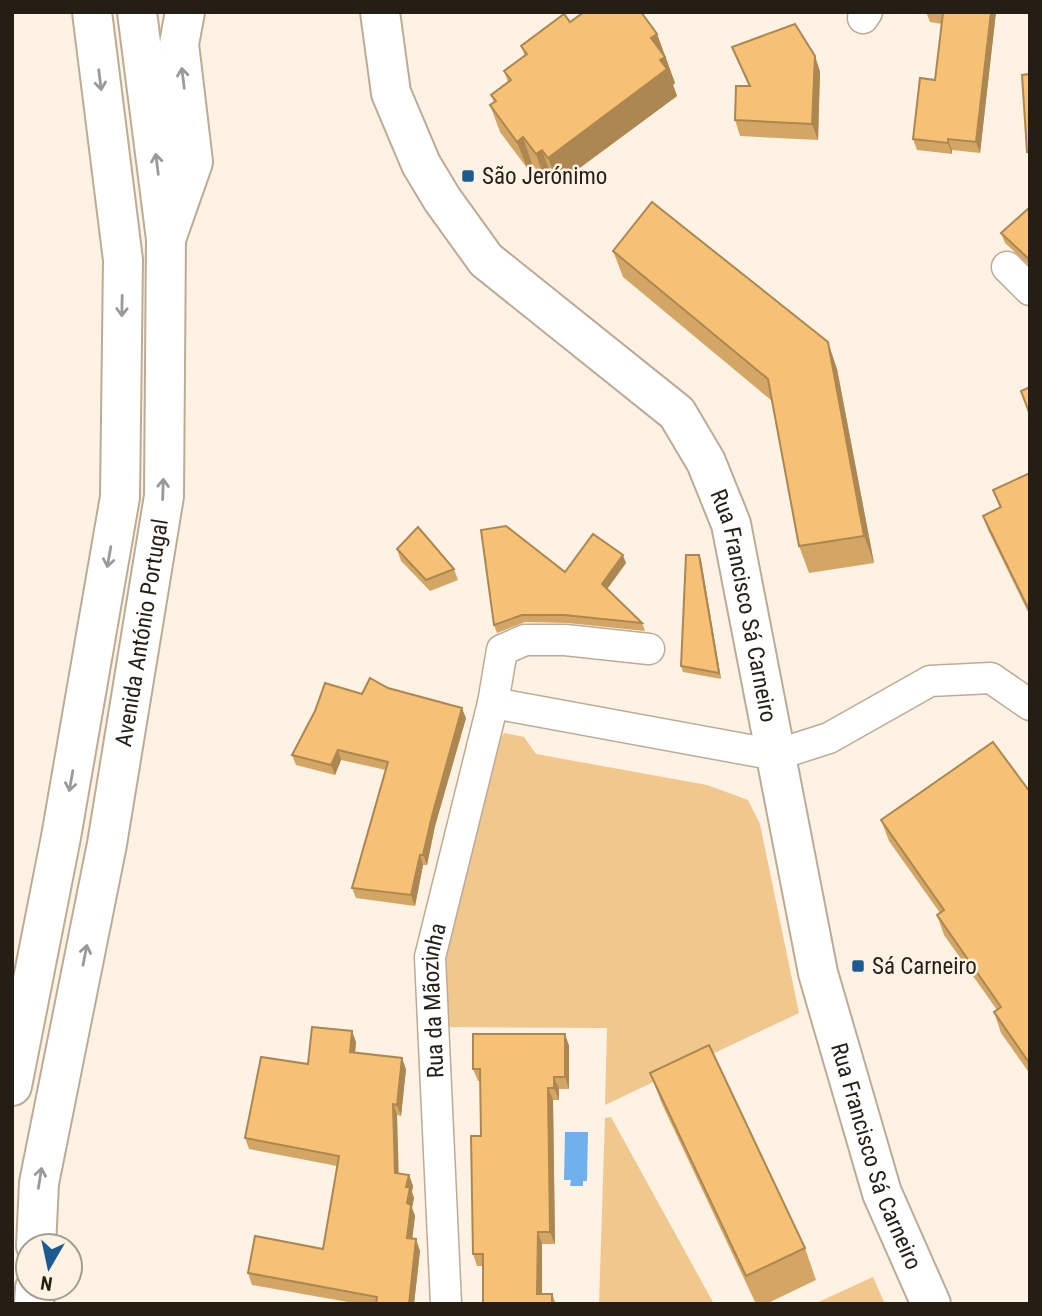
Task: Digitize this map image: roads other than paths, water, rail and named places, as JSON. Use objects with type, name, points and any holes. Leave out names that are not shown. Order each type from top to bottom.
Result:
[{"type":"main road","name":"Avenida António Portugal","points":[[12,1086],[61,837],[120,497],[122,260],[92,12]]},
{"type":"main road","name":"Avenida António Portugal","points":[[37,1232],[39,1183],[107,844],[164,496],[166,239],[137,12]]},
{"type":"main road","points":[[166,239],[193,162],[178,44],[185,12]]},
{"type":"main road","name":"Rua Francisco Sá Carneiro","points":[[380,12],[391,93],[421,164],[442,199],[486,260],[677,413],[706,462],[731,524],[818,973],[883,1193],[931,1304]]},
{"type":"street","points":[[1007,267],[1030,290]]},
{"type":"street","name":"Rua da Mãozinha","points":[[446,1304],[430,957],[493,703],[502,650],[525,640],[565,640],[649,649]]},
{"type":"street","points":[[493,703],[776,755],[829,738],[930,681],[991,677],[1030,705]]},
{"type":"water","points":[[565,1132],[588,1132],[587,1181],[583,1181],[583,1186],[570,1186],[571,1180],[564,1180]]},
{"type":"place","name":"São Jerónimo","points":[[468,176]]},
{"type":"place","name":"Sá Carneiro","points":[[858,966]]}]
